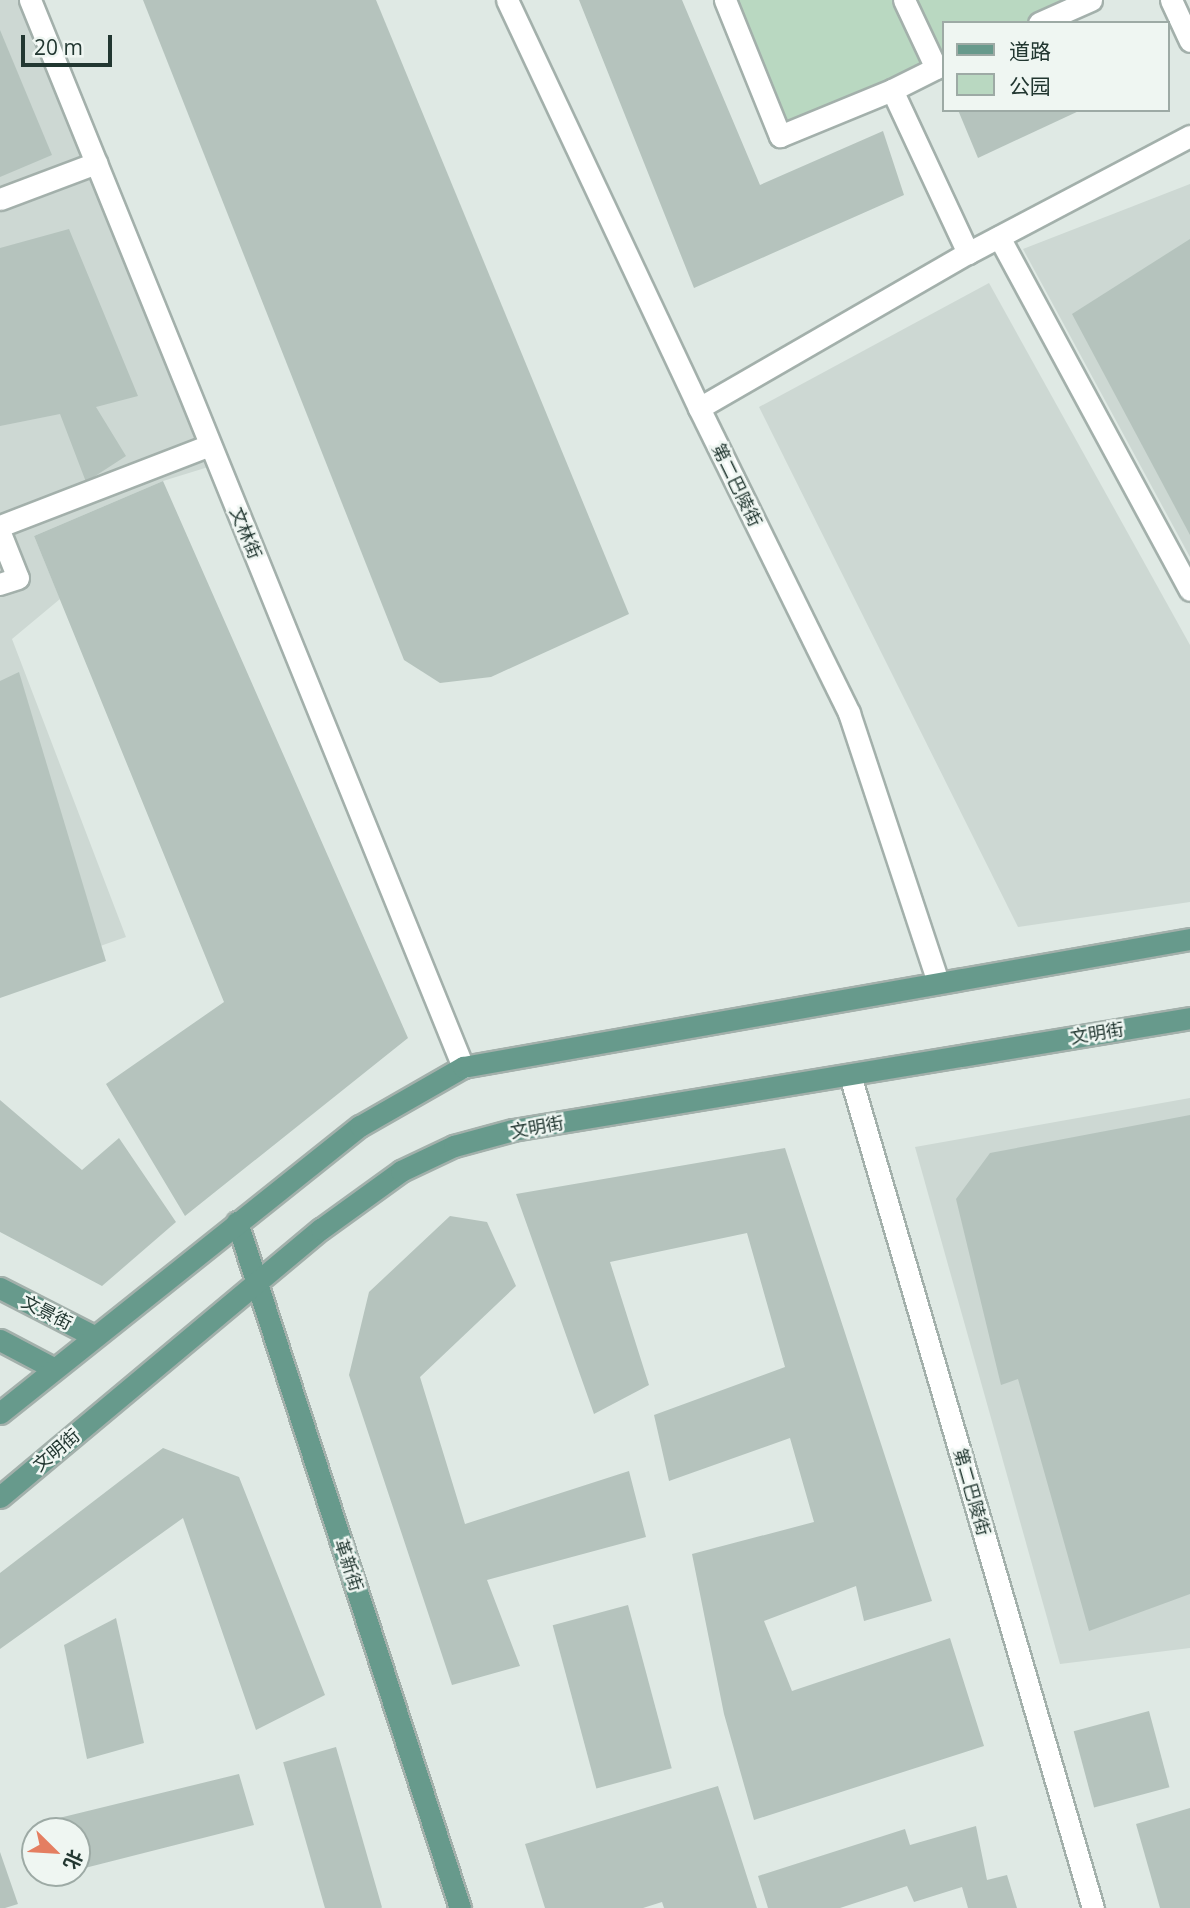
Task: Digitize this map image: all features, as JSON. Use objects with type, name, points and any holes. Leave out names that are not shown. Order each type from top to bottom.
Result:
[{"type":"main road","points":[[0,1413],[53,1368],[360,1126],[463,1067],[1190,939]]},
{"type":"main road","name":"文明街","points":[[0,1497],[257,1283],[401,1171],[454,1146],[513,1130],[1190,1018]]},
{"type":"main road","name":"革新街","points":[[237,1222],[460,1908]]},
{"type":"main road","name":"文景街","points":[[0,1288],[94,1336]]},
{"type":"main road","points":[[0,1340],[53,1368]]},
{"type":"street","name":"文林街","points":[[30,0],[463,1067]]},
{"type":"street","name":"第二巴陵街","points":[[507,0],[699,408],[849,713],[939,982]]},
{"type":"street","points":[[724,0],[780,136],[892,90],[940,67],[904,0]]},
{"type":"street","points":[[1044,21],[1091,0]]},
{"type":"street","points":[[1171,0],[1190,41]]},
{"type":"street","points":[[892,90],[968,253]]},
{"type":"street","points":[[699,408],[968,253],[1190,136]]},
{"type":"street","points":[[0,199],[96,163]]},
{"type":"street","points":[[999,237],[1190,590]]},
{"type":"street","points":[[0,526],[210,445]]},
{"type":"street","points":[[0,533],[18,578],[0,584]]},
{"type":"street","name":"第二巴陵街","points":[[850,1075],[1093,1908]]},
{"type":"shaded area","points":[[0,0],[30,0],[218,464],[163,481],[34,536],[60,599],[12,639],[126,937],[0,981]]},
{"type":"shaded area","points":[[1190,184],[1190,557],[1023,249]]},
{"type":"shaded area","points":[[989,283],[1190,645],[1190,902],[1018,927],[759,407]]},
{"type":"shaded area","points":[[1190,1098],[1190,1648],[1060,1664],[915,1147]]},
{"type":"green space","points":[[725,0],[1091,0],[1044,21],[942,21],[942,65],[780,136]]},
{"type":"building","points":[[143,0],[376,0],[629,614],[491,677],[440,683],[404,660]]},
{"type":"building","points":[[579,0],[682,0],[760,185],[883,131],[904,195],[694,288]]},
{"type":"building","points":[[0,30],[52,155],[0,177]]},
{"type":"building","points":[[959,112],[1077,112],[978,158]]},
{"type":"building","points":[[69,229],[138,396],[96,407],[126,456],[86,482],[60,414],[0,426],[0,248]]},
{"type":"building","points":[[1190,239],[1190,535],[1072,314]]},
{"type":"building","points":[[163,481],[408,1038],[185,1216],[106,1084],[224,1002],[34,536]]},
{"type":"building","points":[[19,672],[106,961],[0,998],[0,681]]},
{"type":"building","points":[[0,1100],[82,1170],[119,1138],[176,1222],[102,1286],[0,1232]]},
{"type":"building","points":[[1190,1115],[1190,1594],[1089,1631],[1018,1379],[1001,1385],[956,1199],[990,1153]]},
{"type":"building","points":[[785,1148],[932,1601],[864,1621],[856,1586],[764,1621],[792,1691],[950,1638],[984,1746],[754,1820],[724,1714],[692,1554],[814,1522],[790,1438],[669,1481],[654,1415],[785,1367],[747,1233],[610,1262],[649,1385],[594,1414],[516,1194]]},
{"type":"building","points":[[450,1216],[487,1222],[516,1286],[420,1377],[465,1524],[629,1471],[646,1537],[487,1580],[520,1666],[452,1685],[349,1375],[369,1292]]},
{"type":"building","points":[[163,1448],[239,1477],[325,1695],[256,1730],[183,1518],[0,1649],[0,1573]]},
{"type":"building","points":[[628,1605],[672,1768],[596,1788],[553,1625]]},
{"type":"building","points":[[116,1618],[144,1743],[87,1759],[64,1645]]},
{"type":"building","points":[[1149,1711],[1169,1787],[1094,1807],[1074,1731]]},
{"type":"building","points":[[336,1747],[382,1908],[325,1908],[283,1762]]},
{"type":"building","points":[[239,1774],[254,1825],[91,1866],[91,1817],[63,1817]]},
{"type":"building","points":[[718,1786],[757,1908],[664,1908],[662,1902],[643,1908],[545,1908],[525,1844]]},
{"type":"building","points":[[1190,1808],[1190,1908],[1160,1908],[1136,1824]]},
{"type":"building","points":[[976,1826],[987,1880],[1007,1875],[1017,1908],[968,1908],[962,1887],[914,1902],[907,1886],[840,1908],[768,1908],[758,1876],[905,1829],[910,1845]]},
{"type":"building","points":[[0,1852],[18,1904],[5,1908],[0,1908]]}]
